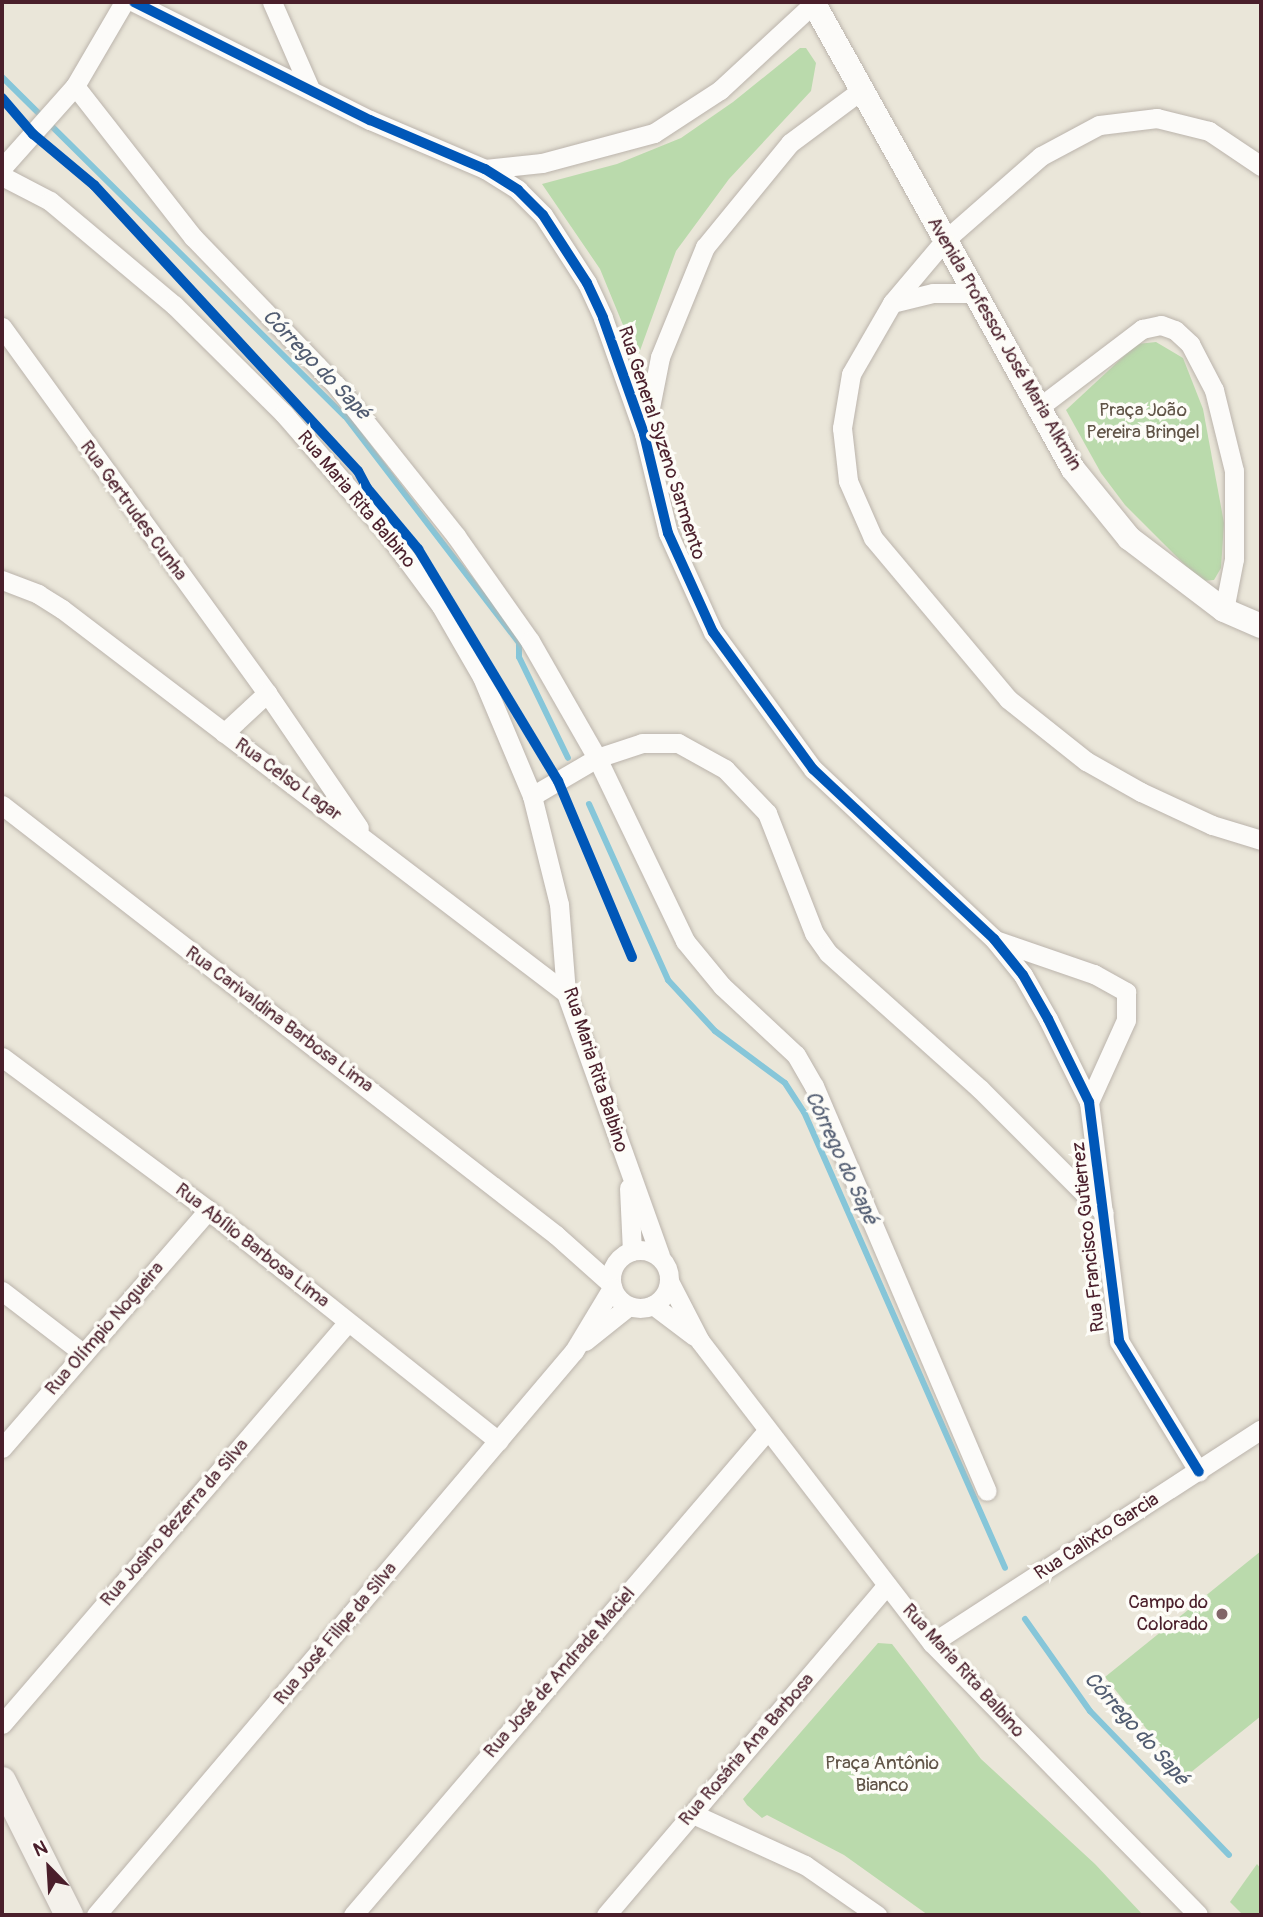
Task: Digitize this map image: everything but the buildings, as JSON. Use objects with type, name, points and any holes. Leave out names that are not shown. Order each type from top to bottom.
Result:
[{"type":"main road","points":[[2,1781],[69,1915]]},
{"type":"street","points":[[2,168],[69,93],[124,2]]},
{"type":"street","name":"Rua General Syzeno Sarmento","points":[[134,2],[310,89],[485,169],[519,190],[543,215],[582,274],[603,318],[645,434],[668,533],[713,632],[741,675],[813,769],[994,939],[1023,975],[1089,1102]]},
{"type":"street","points":[[272,2],[310,89]]},
{"type":"street","points":[[485,169],[554,161],[654,133],[720,90],[814,2]]},
{"type":"street","name":"Avenida Professor José Maria Alkmin","points":[[814,2],[860,91],[1038,408],[1105,513],[1178,579],[1224,610],[1261,626]]},
{"type":"street","points":[[645,434],[660,357],[688,280],[705,247],[790,143],[860,91]]},
{"type":"street","points":[[69,93],[193,237],[336,385],[456,536],[530,640],[597,758],[685,941],[722,986],[796,1055],[814,1086],[987,1491]]},
{"type":"street","points":[[1261,166],[1218,136],[1188,124],[1133,118],[1099,125],[1041,156],[945,240],[892,303],[867,342],[844,400],[848,481],[873,538],[1008,699],[1086,761],[1141,792],[1212,824],[1261,840]]},
{"type":"street","name":"Rua Maria Rita Balbino","points":[[2,176],[50,201],[174,305],[284,414],[385,530],[441,606],[481,677],[532,796],[559,904],[566,993],[660,1256]]},
{"type":"street","points":[[892,303],[933,293],[975,293]]},
{"type":"street","points":[[1038,408],[1142,329],[1161,325],[1175,330],[1190,344],[1214,390],[1234,471],[1234,559],[1224,610]]},
{"type":"street","name":"Rua Gertrudes Cunha","points":[[2,327],[267,693],[363,834]]},
{"type":"street","name":"Rua Celso Lagar","points":[[2,580],[38,594],[62,609],[303,794],[363,834],[566,993]]},
{"type":"street","points":[[224,733],[267,693]]},
{"type":"street","points":[[532,796],[597,758],[642,743],[678,743],[725,769],[751,791],[767,813],[814,933],[828,953],[980,1088],[1104,1213]]},
{"type":"street","name":"Rua Carivaldina Barbosa Lima","points":[[2,804],[556,1235],[612,1286]]},
{"type":"street","name":"Rua General Syzeno Sarmento","points":[[994,939],[1094,974],[1126,992],[1126,1020],[1089,1102]]},
{"type":"street","name":"Rua Abílio Barbosa Lima","points":[[2,1057],[208,1210],[498,1441]]},
{"type":"street","name":"Rua Francisco Gutierrez","points":[[1089,1102],[1119,1341],[1199,1472]]},
{"type":"street","name":"Rua Maria Rita Balbino","points":[[624,1256],[628,1170]]},
{"type":"street","name":"Rua Olímpio Nogueira","points":[[2,1448],[208,1210]]},
{"type":"street","name":"Rua Carivaldina Barbosa Lima","points":[[556,1235],[624,1256]]},
{"type":"street","points":[[646,1250],[660,1256],[668,1269],[670,1283],[653,1305],[629,1306],[612,1286],[624,1256],[646,1250]]},
{"type":"street","name":"Rua Maria Rita Balbino","points":[[670,1283],[700,1341],[932,1643],[1198,1915]]},
{"type":"street","name":"Rua José Filipe da Silva","points":[[96,1915],[574,1350],[612,1286]]},
{"type":"street","points":[[2,1291],[84,1354]]},
{"type":"street","name":"Rua Maria Rita Balbino","points":[[653,1305],[700,1341]]},
{"type":"street","name":"Rua José Filipe da Silva","points":[[574,1350],[629,1306]]},
{"type":"street","name":"Rua Josino Bezerra da Silva","points":[[2,1724],[348,1322]]},
{"type":"street","name":"Rua Calixto Garcia","points":[[932,1643],[1199,1472],[1261,1429]]},
{"type":"street","name":"Rua José de Andrade Maciel","points":[[353,1915],[767,1431]]},
{"type":"street","name":"Rua Rosária Ana Barbosa","points":[[606,1915],[887,1585]]},
{"type":"street","points":[[693,1814],[805,1864],[877,1915]]},
{"type":"green space","points":[[800,48],[806,48],[816,63],[811,91],[729,179],[676,251],[637,359],[600,269],[542,184],[617,164],[681,138],[733,102]]},
{"type":"green space","name":"Praça João Pereira Bringel","points":[[1156,342],[1183,358],[1203,409],[1224,523],[1221,568],[1214,580],[1201,581],[1125,505],[1101,473],[1066,410],[1137,344]]},
{"type":"green space","name":"Campo do Colorado","points":[[1261,1551],[1261,1716],[1185,1777],[1105,1677]]},
{"type":"green space","name":"Praça Antônio Bianco","points":[[878,1643],[892,1644],[981,1759],[1095,1864],[1143,1915],[928,1915],[844,1855],[767,1815],[762,1818],[747,1805],[743,1799]]},
{"type":"green space","points":[[1257,1864],[1261,1869],[1261,1915],[1243,1915],[1230,1902]]},
{"type":"waterway","name":"Córrego do Sapé","points":[[2,77],[345,416],[519,643],[519,657],[568,758]]},
{"type":"waterway","name":"Córrego do Sapé","points":[[589,804],[668,980],[715,1031],[785,1083],[804,1112],[1005,1568]]},
{"type":"waterway","name":"Córrego do Sapé","points":[[1025,1619],[1090,1711],[1229,1855]]},
{"type":"cycle path","points":[[134,2],[370,120],[485,169],[518,190],[543,215],[587,283],[603,318],[644,434],[668,533],[713,632],[813,769],[994,939],[1023,975],[1048,1019],[1089,1102],[1119,1341],[1199,1472]]},
{"type":"cycle path","points":[[2,98],[33,134],[94,185],[358,471],[367,488],[418,549],[558,781],[632,957]]},
{"type":"place","name":"Campo do Colorado","points":[[1222,1614]]}]
